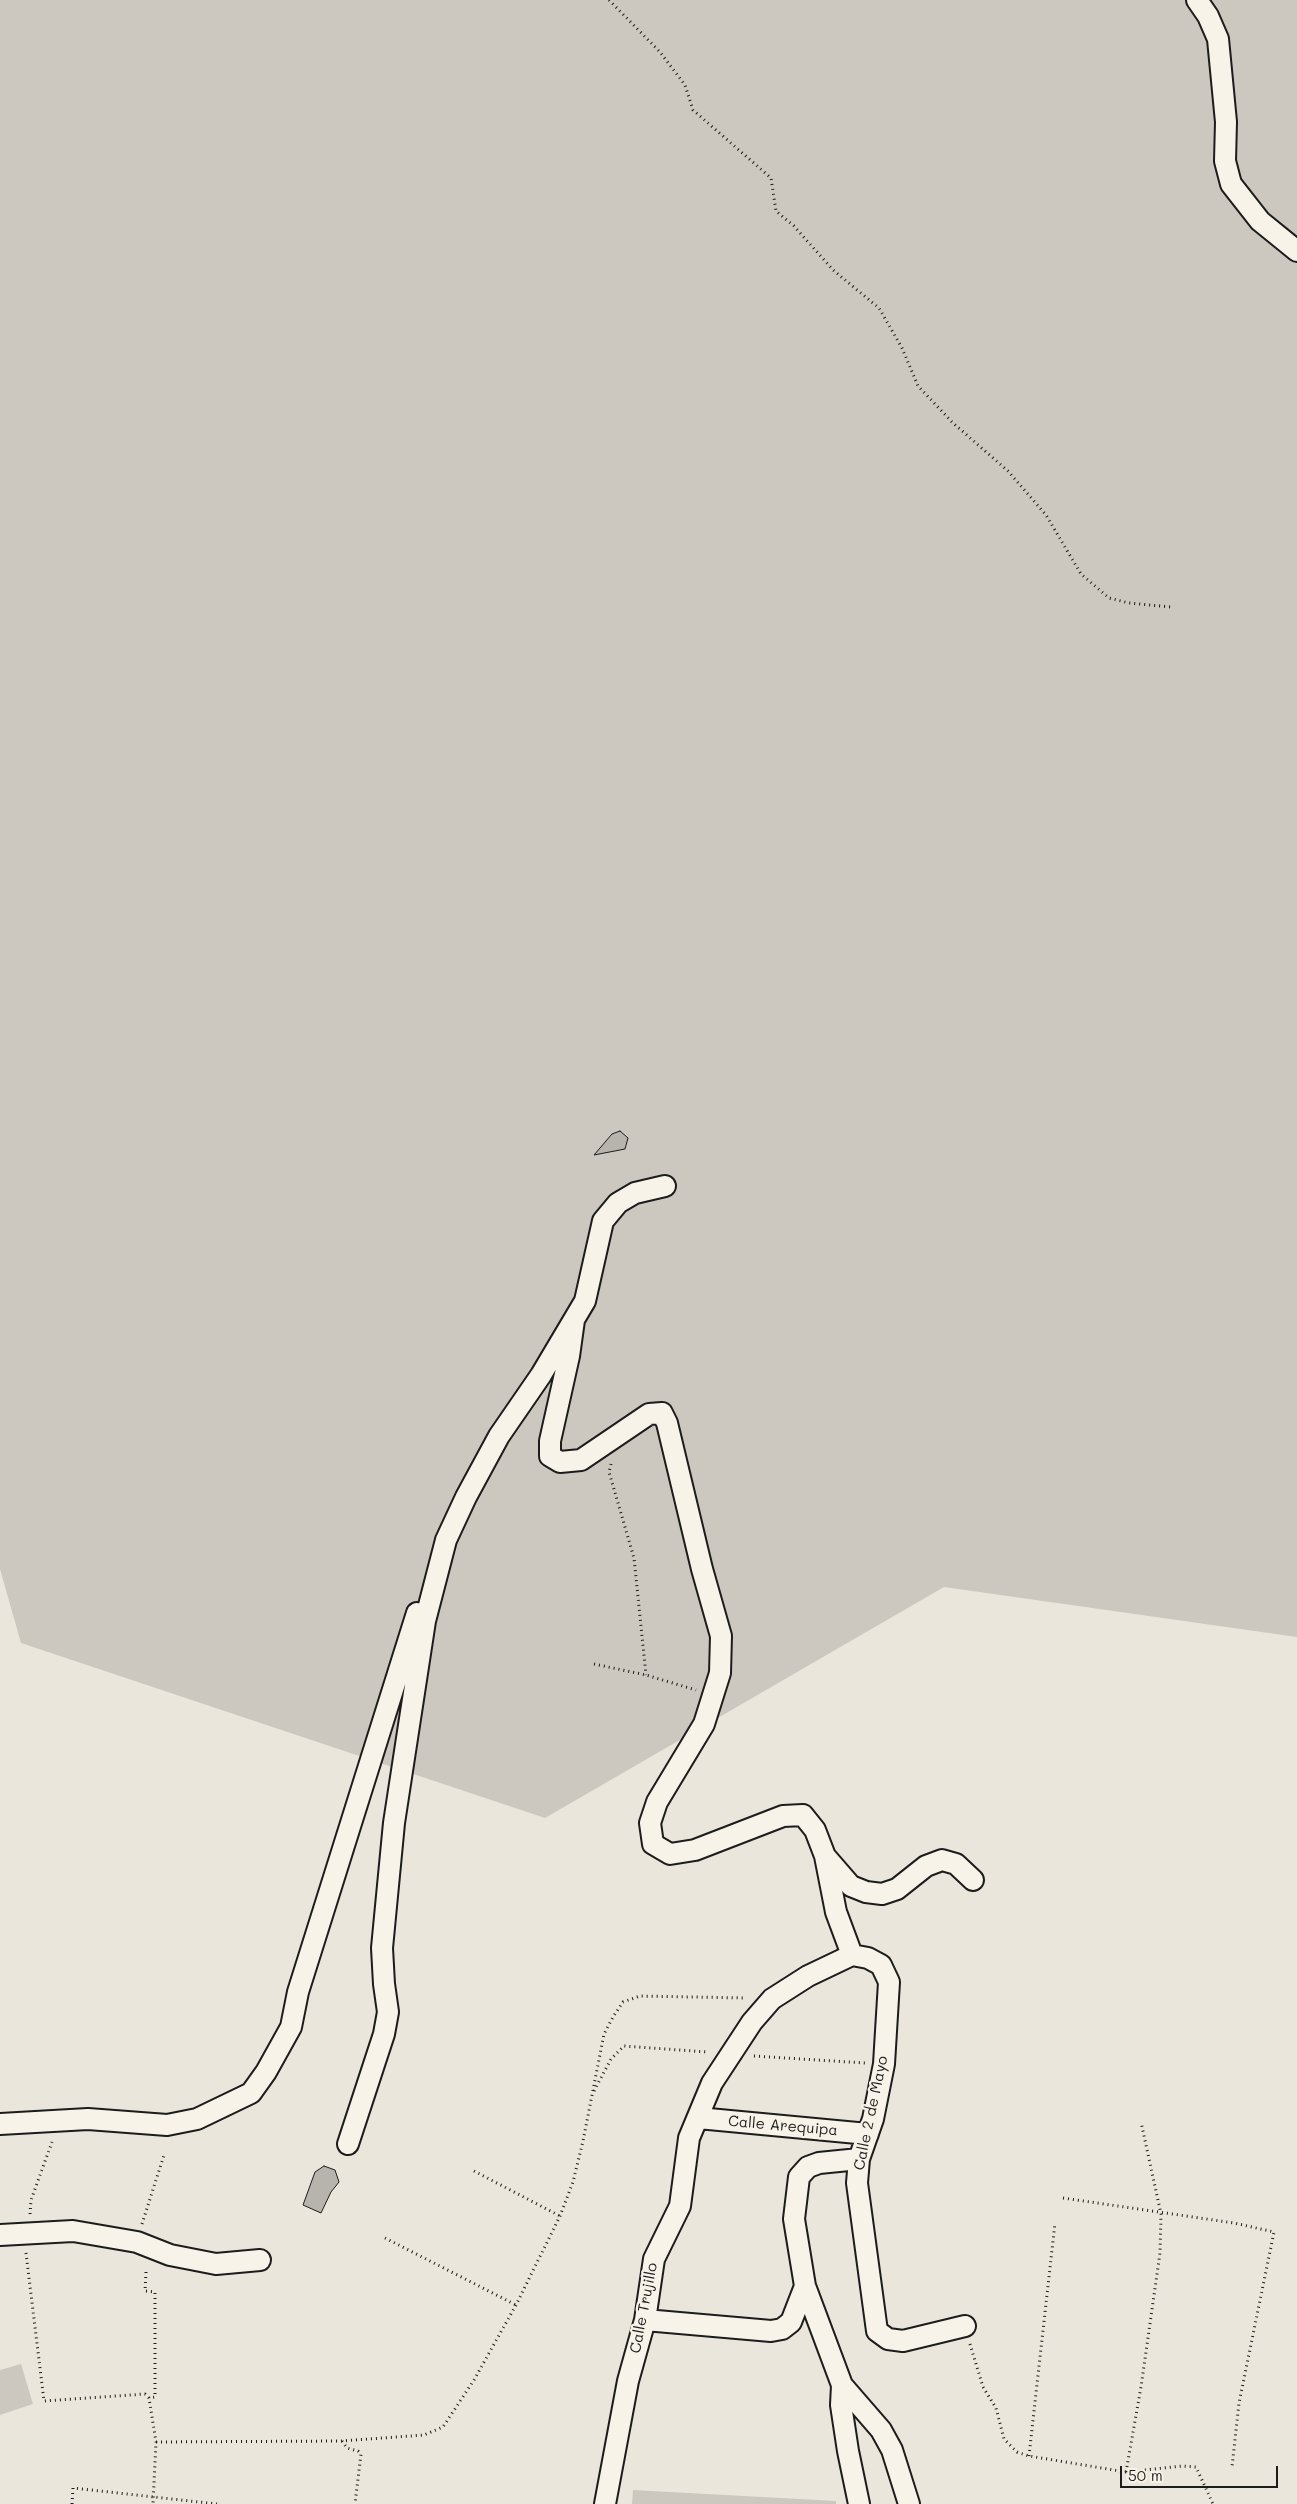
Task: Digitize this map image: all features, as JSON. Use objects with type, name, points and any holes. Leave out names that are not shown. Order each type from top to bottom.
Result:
[{"type":"street","points":[[1197,0],[1208,16],[1218,39],[1226,122],[1225,161],[1232,184],[1260,221],[1297,251]]},
{"type":"street","points":[[0,2124],[88,2119],[167,2125],[197,2119],[251,2093],[266,2072],[291,2027],[298,1992],[382,1717],[419,1607],[446,1540],[499,1436],[541,1375],[585,1301],[604,1221],[618,1203],[635,1193],[665,1186]]},
{"type":"street","points":[[574,1320],[569,1356],[550,1441],[550,1456],[560,1462],[581,1460],[618,1437],[649,1414],[662,1413],[668,1423],[702,1568],[721,1636],[720,1673],[704,1724],[657,1802],[650,1823],[653,1844],[670,1854],[695,1850],[783,1816],[803,1815],[815,1830],[825,1856],[836,1912],[852,1955]]},
{"type":"street","points":[[348,2144],[384,2034],[388,2012],[382,1948],[394,1823],[425,1621],[446,1540]]},
{"type":"street","points":[[825,1856],[851,1886],[866,1892],[882,1894],[897,1890],[926,1866],[942,1860],[956,1864],[973,1880]]},
{"type":"street","name":"Calle Trujillo","points":[[605,2504],[628,2380],[645,2320],[654,2259],[680,2206],[689,2138],[712,2082],[752,2022],[772,1999],[831,1964],[852,1955]]},
{"type":"street","name":"Calle 2 de Mayo","points":[[852,1955],[868,1958],[880,1965],[886,1971],[889,1982],[887,2037],[878,2094],[868,2134],[858,2159],[857,2183],[877,2331],[888,2340],[903,2341],[965,2326]]},
{"type":"street","name":"Calle Arequipa","points":[[698,2118],[868,2134]]},
{"type":"street","points":[[858,2159],[819,2163],[808,2167],[799,2177],[794,2220],[805,2286],[842,2384],[881,2430],[892,2450],[909,2504]]},
{"type":"street","points":[[0,2235],[73,2231],[136,2242],[170,2255],[216,2264],[260,2260]]},
{"type":"street","points":[[645,2320],[771,2332],[782,2329],[791,2322],[805,2286]]},
{"type":"street","points":[[842,2384],[841,2405],[846,2442],[859,2504]]},
{"type":"path","points":[[609,0],[660,52],[685,85],[693,110],[771,178],[776,211],[794,226],[833,270],[879,308],[902,348],[918,386],[953,423],[1008,471],[1046,514],[1081,574],[1109,598],[1129,603],[1171,607]]},
{"type":"path","points":[[618,1437],[609,1472],[634,1558],[646,1675]]},
{"type":"path","points":[[594,1664],[646,1675],[713,1695]]},
{"type":"path","points":[[156,2442],[341,2441],[424,2435],[444,2427],[474,2380],[516,2305],[560,2216],[573,2182],[583,2141],[604,2034],[623,2002],[640,1996],[772,1999]]},
{"type":"path","points":[[1126,2472],[1141,2387],[1160,2253],[1161,2214],[1142,2122]]},
{"type":"path","points":[[53,2138],[43,2171],[31,2200],[26,2233],[44,2401],[145,2394],[149,2398],[156,2442],[153,2504]]},
{"type":"path","points":[[136,2242],[164,2156]]},
{"type":"path","points":[[474,2170],[560,2216]]},
{"type":"path","points":[[1063,2198],[1161,2214],[1242,2224],[1274,2232],[1239,2403],[1232,2467]]},
{"type":"path","points":[[1029,2456],[1055,2224]]},
{"type":"path","points":[[385,2238],[516,2305]]},
{"type":"path","points":[[146,2272],[145,2291],[155,2292],[155,2396],[149,2398]]},
{"type":"path","points":[[965,2326],[983,2387],[996,2408],[1004,2439],[1017,2452],[1029,2456],[1126,2472],[1182,2466],[1196,2467],[1213,2504]]},
{"type":"path","points":[[341,2441],[347,2448],[358,2451],[361,2454],[355,2504]]},
{"type":"path","points":[[72,2504],[73,2488],[217,2504]]},
{"type":"shaded area","points":[[0,0],[1297,0],[1297,1637],[944,1587],[545,1818],[21,1643],[0,1569]]},
{"type":"shaded area","points":[[21,2364],[33,2404],[0,2415],[0,2370]]},
{"type":"shaded area","points":[[633,2490],[836,2501],[836,2504],[632,2504]]},
{"type":"building","points":[[620,1131],[628,1138],[625,1149],[594,1155],[612,1134]]},
{"type":"building","points":[[324,2166],[335,2170],[339,2182],[331,2192],[321,2213],[303,2205],[315,2172]]}]
